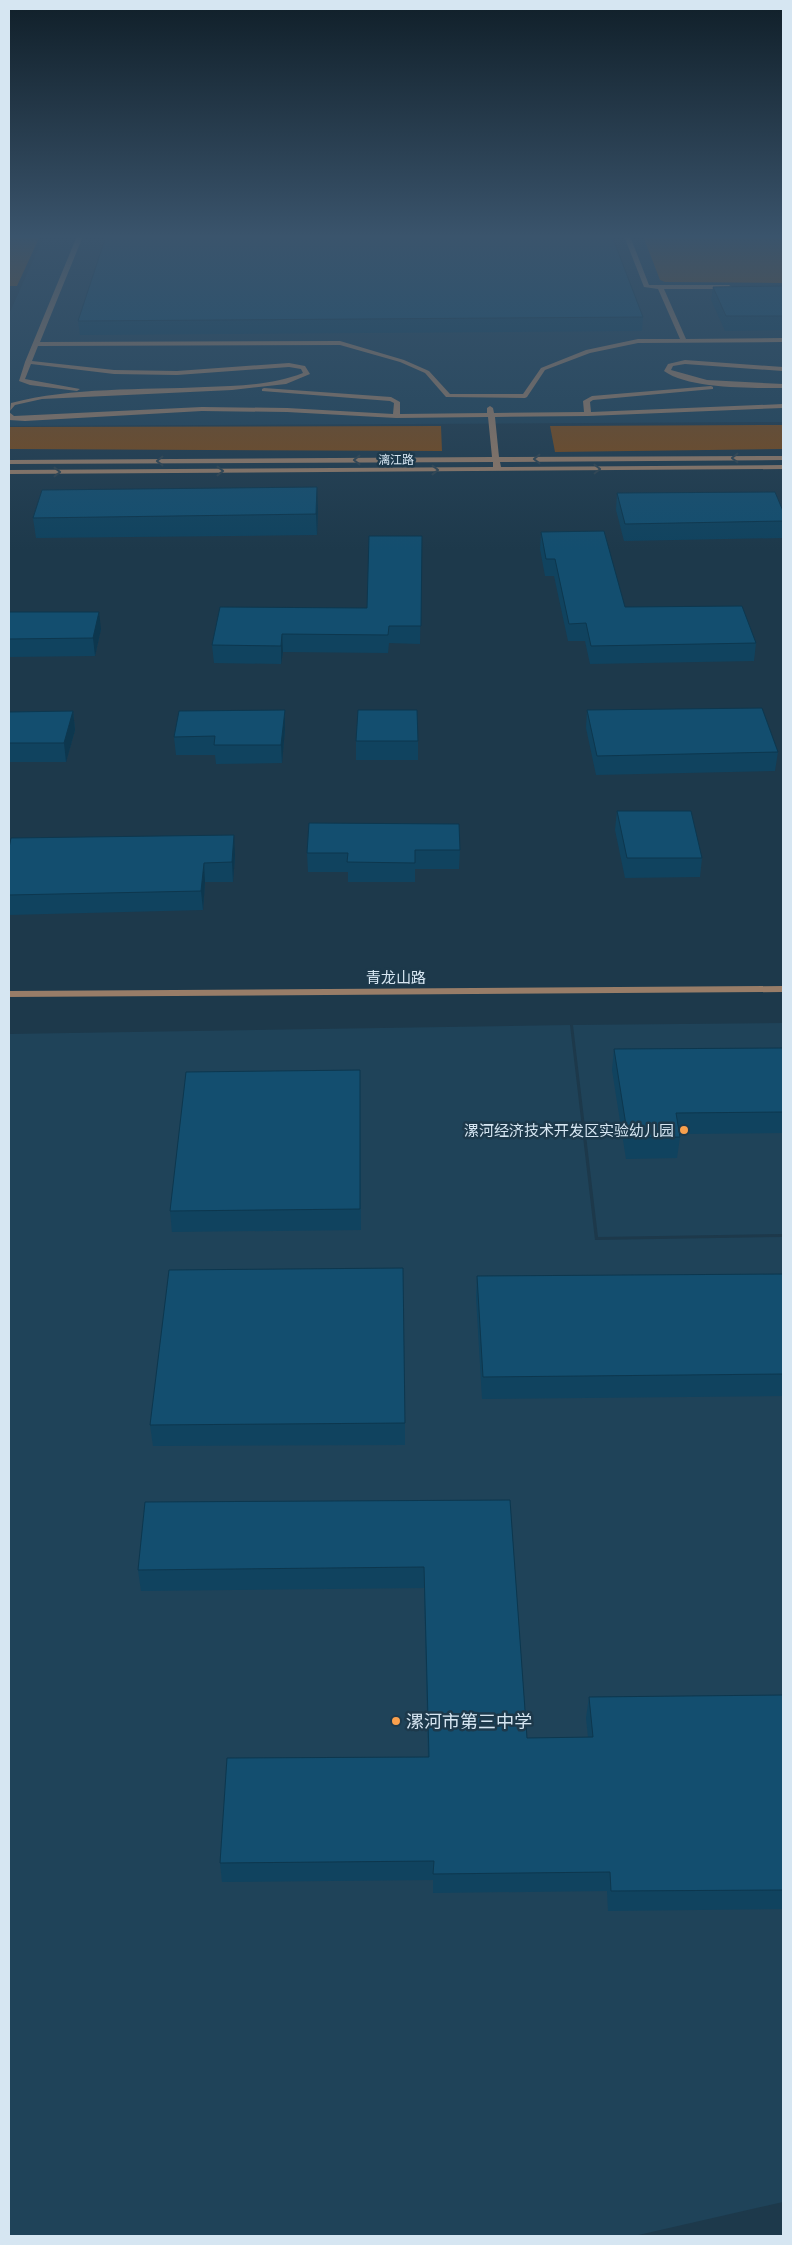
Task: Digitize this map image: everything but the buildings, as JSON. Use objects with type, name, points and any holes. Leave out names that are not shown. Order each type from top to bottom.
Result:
[{"type":"street","points":[[37,341],[20,380],[65,388],[204,399],[286,410],[396,416],[588,414],[776,398]]},
{"type":"street","points":[[36,344],[340,344],[402,361],[427,372],[448,396],[489,397],[525,396],[543,369],[588,351],[638,341],[707,341]]},
{"type":"street","points":[[9,414],[11,418],[25,419],[91,414],[204,399],[232,388],[286,382],[307,374],[303,367],[289,365],[177,373],[114,372],[28,362]]},
{"type":"street","points":[[776,398],[751,386],[679,378],[667,371],[670,365],[685,362],[783,369]]},
{"type":"street","points":[[686,379],[690,389]]},
{"type":"street","points":[[284,391],[286,382]]},
{"type":"street","points":[[588,414],[586,401],[592,398],[690,389],[751,386]]},
{"type":"street","points":[[776,398],[783,386]]},
{"type":"street","points":[[62,396],[65,388]]},
{"type":"street","points":[[232,388],[391,399],[397,402],[396,416]]},
{"type":"street","points":[[9,410],[13,404],[42,397],[117,392]]},
{"type":"street","points":[[489,397],[498,470]]},
{"type":"street","name":"漓江路","points":[[9,462],[783,458]]},
{"type":"street","name":"漓江路","points":[[9,472],[783,467]]},
{"type":"street","name":"青龙山路","points":[[9,994],[783,989]]},
{"type":"shaded area","points":[[9,341],[783,341],[783,422],[9,426]]},
{"type":"shaded area","points":[[783,425],[783,449],[555,452],[550,426]]},
{"type":"shaded area","points":[[441,426],[442,451],[9,449],[9,427]]},
{"type":"shaded area","name":"漯河经济技术开发区实验幼儿园","points":[[783,1023],[783,1234],[598,1237],[573,1025]]},
{"type":"shaded area","name":"漯河市第三中学","points":[[570,1025],[595,1240],[783,1237],[783,2202],[634,2236],[9,2236],[9,1034]]},
{"type":"place","name":"漯河经济技术开发区实验幼儿园","points":[[684,1130]]},
{"type":"place","name":"漯河市第三中学","points":[[396,1721]]}]
